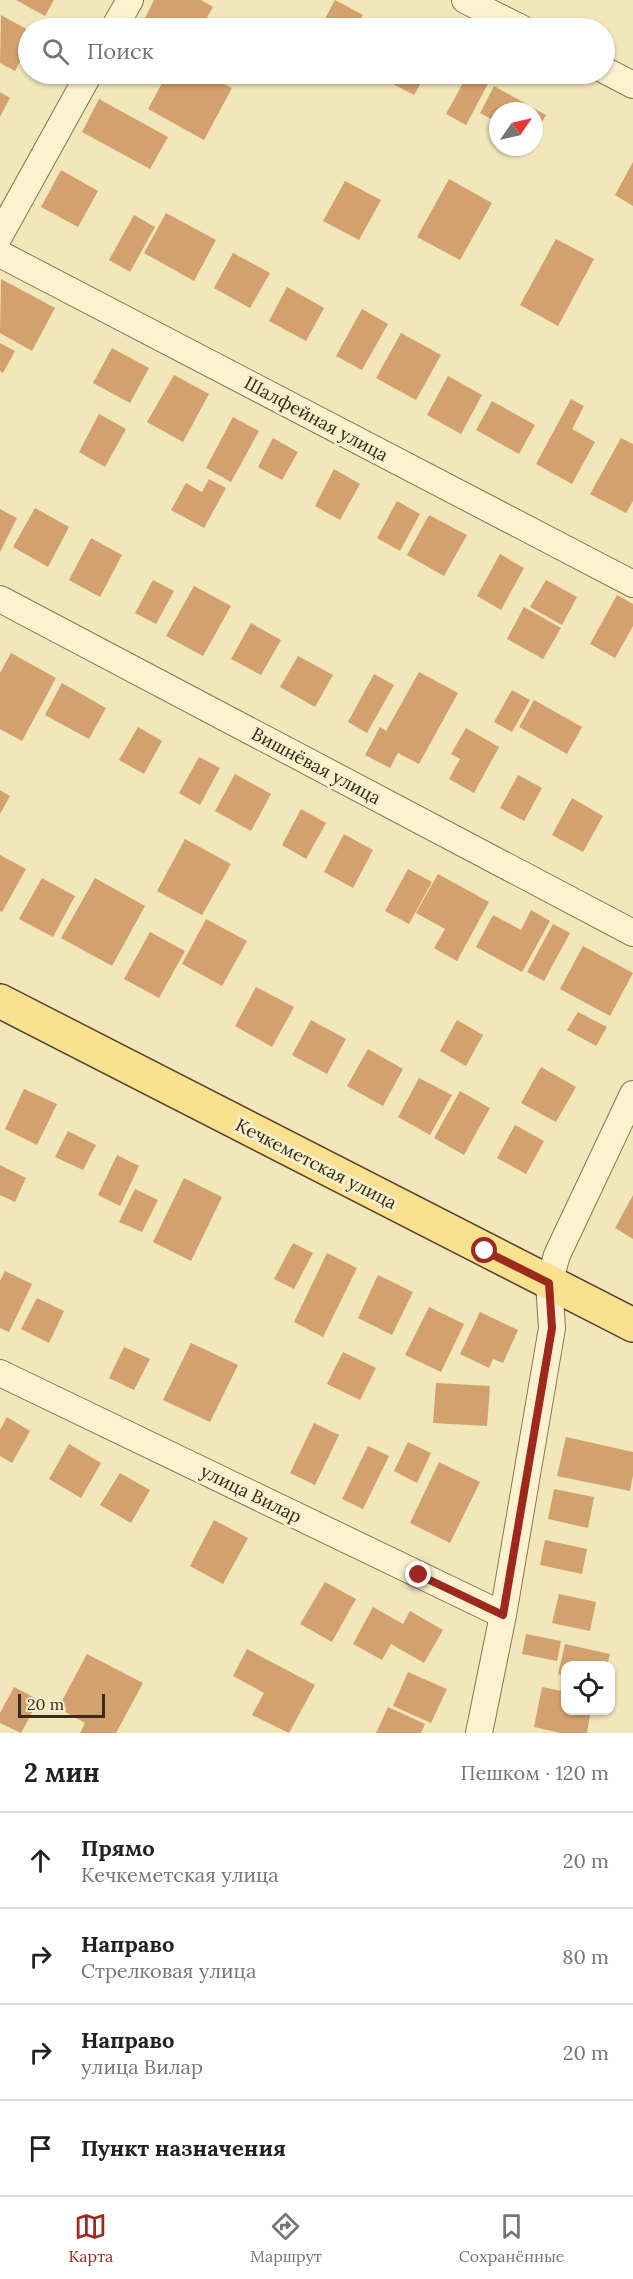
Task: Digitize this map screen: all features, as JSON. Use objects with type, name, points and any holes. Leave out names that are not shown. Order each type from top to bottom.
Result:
[{"type":"main road","name":"Кечкеметская улица","points":[[0,1001],[633,1325]]},
{"type":"street","points":[[120,18],[130,0]]},
{"type":"street","points":[[465,0],[501,18]]},
{"type":"street","points":[[615,76],[633,85]]},
{"type":"street","points":[[0,235],[83,84]]},
{"type":"street","name":"Шалфейная улица","points":[[0,254],[633,584]]},
{"type":"street","name":"Вишнёвая улица","points":[[0,599],[633,933]]},
{"type":"street","points":[[479,1733],[503,1615],[552,1328],[549,1283],[557,1256],[633,1094]]},
{"type":"street","name":"улица Вилар","points":[[0,1373],[503,1615]]},
{"type":"building","points":[[16,0],[54,0],[45,16]]},
{"type":"building","points":[[154,0],[201,0],[213,7],[207,18],[145,18]]},
{"type":"building","points":[[335,0],[363,15],[361,18],[325,18]]},
{"type":"building","points":[[1,15],[18,24],[18,65],[15,71],[0,63]]},
{"type":"building","points":[[162,84],[224,84],[232,88],[204,140],[148,109]]},
{"type":"building","points":[[393,84],[420,84],[414,95]]},
{"type":"building","points":[[462,84],[488,84],[466,125],[446,114]]},
{"type":"building","points":[[494,86],[523,102],[489,102],[489,118],[480,113]]},
{"type":"building","points":[[0,92],[10,98],[0,117]]},
{"type":"building","points":[[99,99],[168,137],[150,169],[82,132]]},
{"type":"building","points":[[633,162],[633,206],[615,195]]},
{"type":"building","points":[[61,170],[98,191],[78,227],[41,207]]},
{"type":"building","points":[[449,179],[492,203],[460,260],[417,237]]},
{"type":"building","points":[[345,181],[381,200],[359,240],[323,221]]},
{"type":"building","points":[[166,213],[216,240],[194,281],[144,253]]},
{"type":"building","points":[[134,215],[155,227],[130,272],[109,260]]},
{"type":"building","points":[[556,239],[594,259],[558,326],[520,305]]},
{"type":"building","points":[[233,253],[270,273],[250,308],[214,288]]},
{"type":"building","points":[[1,279],[55,308],[32,351],[0,333]]},
{"type":"building","points":[[287,287],[324,308],[306,341],[269,321]]},
{"type":"building","points":[[362,309],[388,324],[362,370],[336,356]]},
{"type":"building","points":[[401,333],[441,355],[416,400],[376,378]]},
{"type":"building","points":[[0,343],[15,351],[3,373],[0,371]]},
{"type":"building","points":[[112,348],[149,368],[130,403],[93,383]]},
{"type":"building","points":[[174,375],[209,394],[183,442],[147,422]]},
{"type":"building","points":[[448,376],[482,395],[461,434],[427,415]]},
{"type":"building","points":[[571,399],[584,406],[572,429],[595,442],[572,484],[536,464]]},
{"type":"building","points":[[492,401],[535,425],[519,454],[476,430]]},
{"type":"building","points":[[99,414],[126,429],[105,467],[79,452]]},
{"type":"building","points":[[233,417],[259,431],[231,482],[206,468]]},
{"type":"building","points":[[273,438],[298,452],[282,480],[258,467]]},
{"type":"building","points":[[621,438],[633,444],[633,501],[626,513],[590,494]]},
{"type":"building","points":[[334,469],[360,484],[340,520],[315,506]]},
{"type":"building","points":[[209,479],[226,488],[204,528],[171,510],[186,483],[202,492]]},
{"type":"building","points":[[397,501],[420,514],[400,551],[377,538]]},
{"type":"building","points":[[35,508],[69,527],[48,567],[13,547]]},
{"type":"building","points":[[0,509],[17,518],[0,552]]},
{"type":"building","points":[[429,515],[467,535],[444,576],[407,555]]},
{"type":"building","points":[[91,538],[122,555],[100,597],[69,580]]},
{"type":"building","points":[[500,554],[524,568],[501,610],[477,596]]},
{"type":"building","points":[[153,580],[174,591],[156,624],[135,613]]},
{"type":"building","points":[[546,580],[577,597],[562,625],[530,607]]},
{"type":"building","points":[[194,586],[231,606],[203,656],[166,636]]},
{"type":"building","points":[[617,595],[633,604],[633,626],[615,658],[590,644]]},
{"type":"building","points":[[524,607],[561,628],[543,659],[507,639]]},
{"type":"building","points":[[251,623],[281,640],[261,675],[231,659]]},
{"type":"building","points":[[11,653],[56,678],[22,741],[0,729],[0,673]]},
{"type":"building","points":[[298,656],[333,675],[315,707],[280,687]]},
{"type":"building","points":[[419,672],[458,693],[419,764],[398,753],[390,768],[365,755],[380,727],[386,731]]},
{"type":"building","points":[[374,674],[394,685],[367,733],[348,722]]},
{"type":"building","points":[[62,683],[106,708],[89,739],[45,715]]},
{"type":"building","points":[[512,690],[530,700],[512,732],[494,722]]},
{"type":"building","points":[[534,700],[582,727],[567,754],[519,727]]},
{"type":"building","points":[[138,727],[162,741],[144,774],[119,760]]},
{"type":"building","points":[[466,728],[499,747],[474,793],[449,779],[460,759],[451,754]]},
{"type":"building","points":[[199,757],[220,768],[200,805],[179,793]]},
{"type":"building","points":[[235,774],[271,794],[251,831],[215,811]]},
{"type":"building","points":[[518,775],[542,788],[524,821],[500,808]]},
{"type":"building","points":[[0,790],[10,796],[0,814]]},
{"type":"building","points":[[572,798],[603,816],[583,852],[552,835]]},
{"type":"building","points":[[301,809],[326,823],[306,859],[282,845]]},
{"type":"building","points":[[344,834],[373,850],[353,888],[324,872]]},
{"type":"building","points":[[185,839],[231,864],[202,915],[157,891]]},
{"type":"building","points":[[0,855],[26,869],[2,912],[0,911]]},
{"type":"building","points":[[408,869],[432,882],[409,924],[385,911]]},
{"type":"building","points":[[438,874],[489,902],[457,961],[434,948],[445,929],[416,913]]},
{"type":"building","points":[[42,878],[75,896],[53,937],[19,919]]},
{"type":"building","points":[[95,878],[145,906],[112,966],[61,938]]},
{"type":"building","points":[[531,910],[550,921],[522,972],[476,947],[493,915],[521,930]]},
{"type":"building","points":[[206,919],[247,941],[222,986],[182,964]]},
{"type":"building","points":[[553,924],[570,933],[544,981],[527,972]]},
{"type":"building","points":[[150,932],[185,951],[159,998],[124,979]]},
{"type":"building","points":[[583,946],[633,973],[610,1016],[560,989]]},
{"type":"building","points":[[256,987],[294,1007],[272,1047],[235,1026]]},
{"type":"building","points":[[578,1012],[607,1027],[596,1046],[567,1030]]},
{"type":"building","points":[[311,1020],[346,1039],[327,1074],[292,1055]]},
{"type":"building","points":[[457,1020],[483,1035],[466,1066],[440,1051]]},
{"type":"building","points":[[368,1049],[403,1069],[383,1106],[347,1086]]},
{"type":"building","points":[[541,1067],[576,1087],[556,1122],[521,1103]]},
{"type":"building","points":[[419,1078],[452,1095],[430,1135],[398,1117]]},
{"type":"building","points":[[24,1089],[57,1104],[37,1145],[5,1129]]},
{"type":"building","points":[[460,1091],[490,1108],[464,1155],[434,1138]]},
{"type":"building","points":[[515,1125],[544,1141],[526,1174],[497,1158]]},
{"type":"building","points":[[68,1131],[96,1145],[83,1170],[55,1157]]},
{"type":"building","points":[[117,1155],[139,1166],[120,1206],[98,1195]]},
{"type":"building","points":[[0,1165],[26,1178],[15,1202],[0,1195]]},
{"type":"building","points":[[184,1178],[222,1197],[191,1261],[153,1242]]},
{"type":"building","points":[[135,1189],[158,1200],[142,1232],[119,1222]]},
{"type":"building","points":[[633,1195],[633,1239],[615,1228]]},
{"type":"building","points":[[293,1243],[313,1253],[294,1289],[274,1279]]},
{"type":"building","points":[[327,1253],[357,1268],[323,1337],[294,1322]]},
{"type":"building","points":[[5,1271],[32,1284],[9,1332],[0,1328],[0,1281]]},
{"type":"building","points":[[378,1275],[413,1292],[392,1335],[358,1318]]},
{"type":"building","points":[[37,1298],[64,1311],[49,1343],[21,1329]]},
{"type":"building","points":[[429,1307],[464,1324],[441,1372],[405,1355]]},
{"type":"building","points":[[480,1312],[518,1330],[503,1363],[493,1359],[489,1368],[460,1354]]},
{"type":"building","points":[[191,1343],[238,1365],[210,1422],[163,1400]]},
{"type":"building","points":[[124,1347],[150,1359],[134,1390],[109,1378]]},
{"type":"building","points":[[343,1352],[376,1368],[360,1400],[327,1384]]},
{"type":"building","points":[[436,1383],[490,1386],[487,1426],[433,1423]]},
{"type":"building","points":[[7,1417],[30,1431],[12,1463],[0,1456],[0,1430]]},
{"type":"building","points":[[314,1423],[339,1435],[315,1485],[290,1473]]},
{"type":"building","points":[[566,1437],[633,1452],[630,1491],[557,1476]]},
{"type":"building","points":[[408,1442],[431,1453],[417,1483],[394,1471]]},
{"type":"building","points":[[69,1444],[101,1463],[81,1498],[49,1479]]},
{"type":"building","points":[[368,1446],[389,1456],[363,1509],[342,1499]]},
{"type":"building","points":[[439,1462],[480,1482],[450,1543],[410,1523]]},
{"type":"building","points":[[120,1473],[150,1490],[131,1523],[100,1505]]},
{"type":"building","points":[[554,1489],[594,1497],[588,1528],[548,1519]]},
{"type":"building","points":[[214,1520],[248,1538],[223,1584],[190,1566]]},
{"type":"building","points":[[545,1540],[587,1549],[582,1574],[540,1565]]},
{"type":"building","points":[[325,1582],[356,1599],[332,1642],[300,1624]]},
{"type":"building","points":[[559,1594],[596,1602],[590,1631],[552,1623]]},
{"type":"building","points":[[373,1607],[403,1624],[410,1611],[443,1630],[424,1663],[391,1644],[382,1660],[353,1644]]},
{"type":"building","points":[[526,1634],[561,1641],[557,1661],[522,1654]]},
{"type":"building","points":[[565,1644],[610,1654],[608,1661],[561,1661]]},
{"type":"building","points":[[247,1649],[315,1685],[289,1733],[252,1715],[264,1693],[233,1676]]},
{"type":"building","points":[[87,1654],[143,1683],[116,1733],[80,1733],[85,1723],[58,1708]]},
{"type":"building","points":[[408,1672],[447,1689],[431,1723],[393,1706]]},
{"type":"building","points":[[14,1687],[39,1700],[21,1733],[0,1723],[0,1713]]},
{"type":"building","points":[[542,1687],[561,1691],[561,1715],[590,1715],[587,1733],[560,1733],[534,1727]]},
{"type":"building","points":[[388,1707],[425,1724],[421,1733],[376,1733]]},
{"type":"route","points":[[419,1575],[503,1615],[552,1328],[549,1283],[485,1251]]}]
